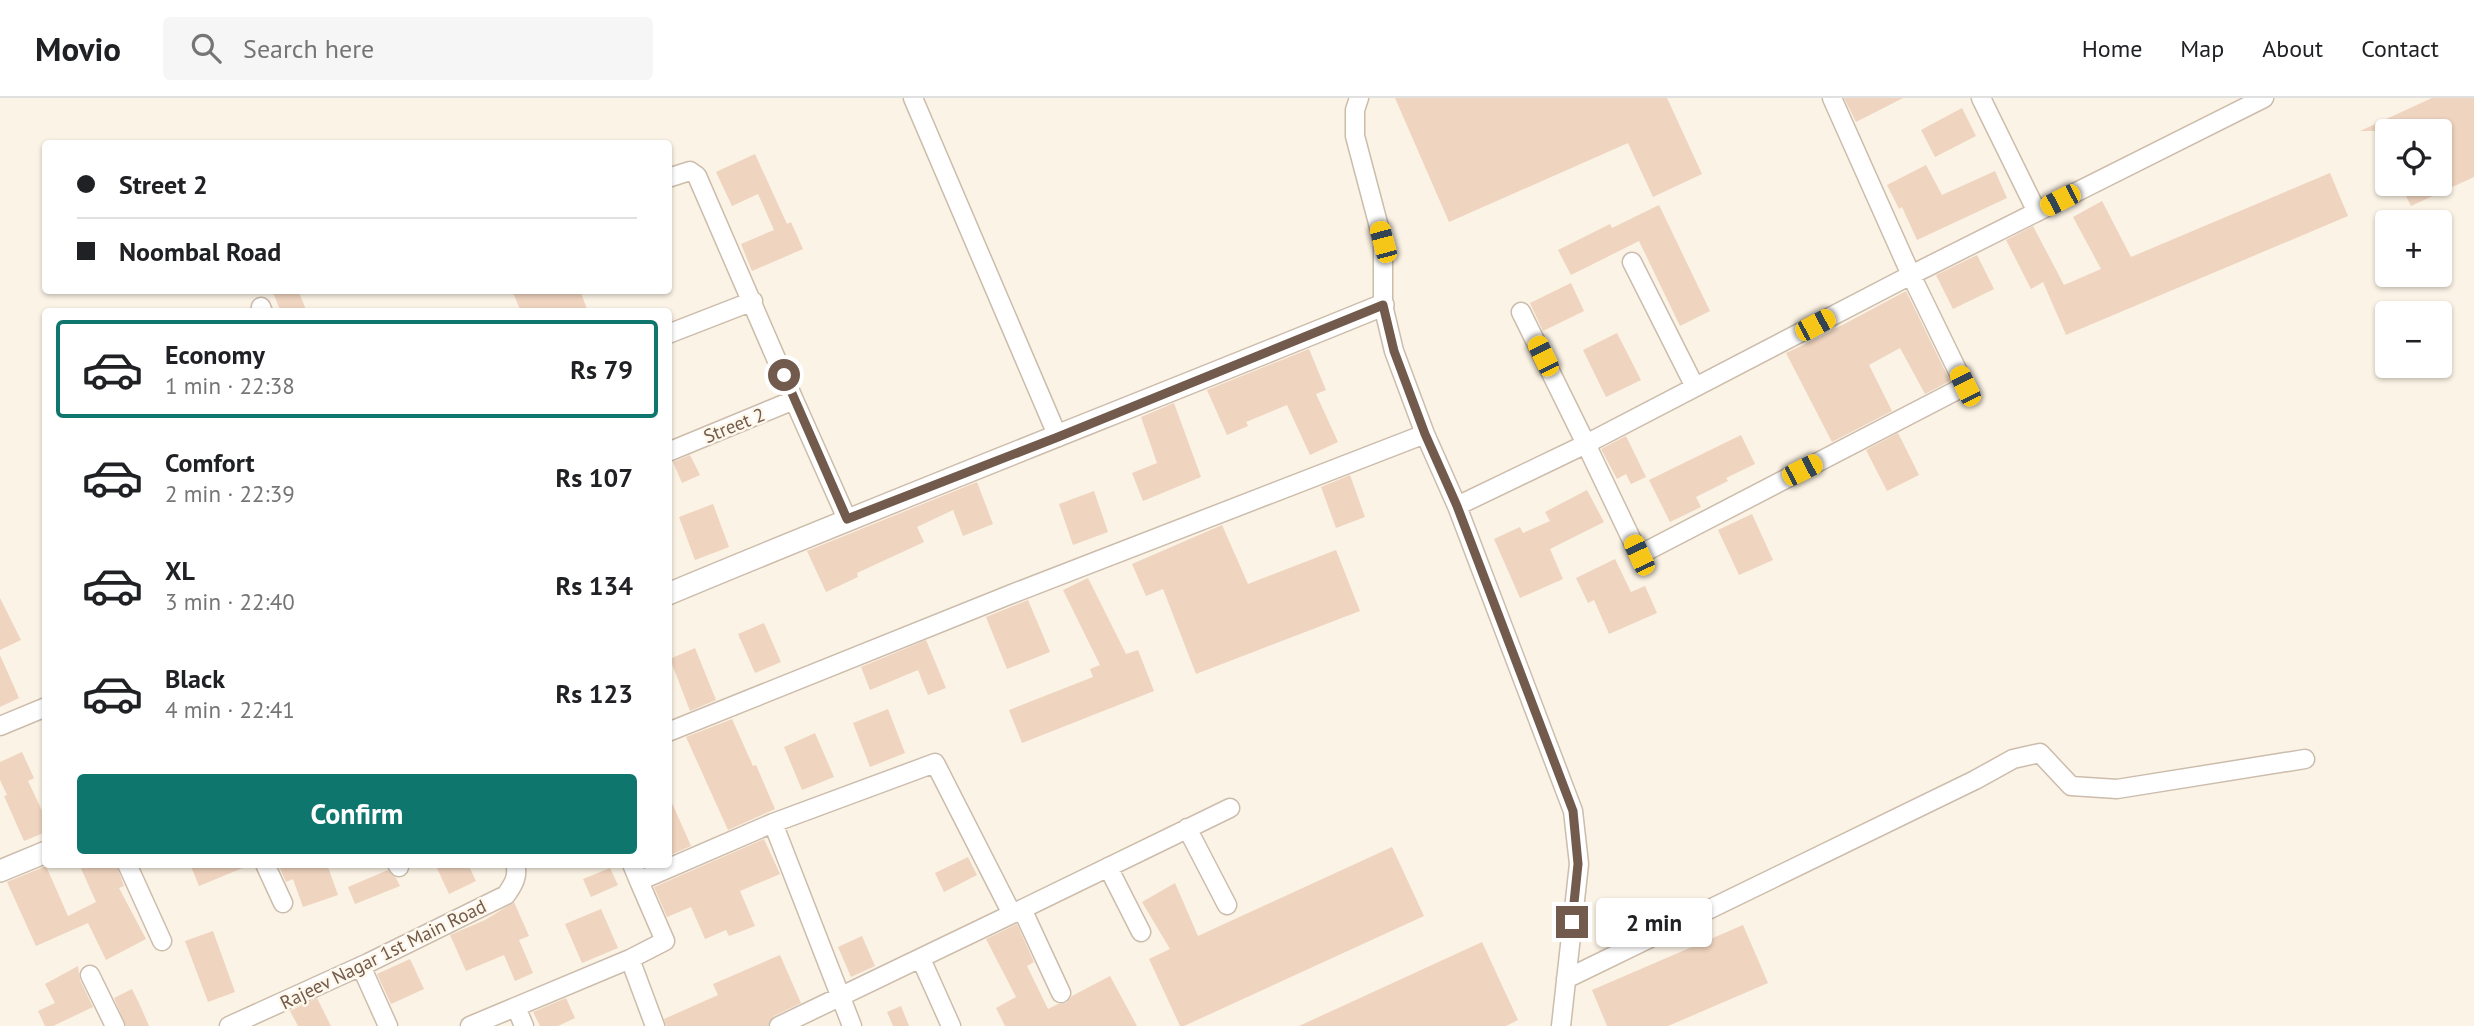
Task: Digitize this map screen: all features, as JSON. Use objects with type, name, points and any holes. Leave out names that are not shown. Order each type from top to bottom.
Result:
[{"type":"street","points":[[913,98],[1058,437]]},
{"type":"street","points":[[1359,98],[1354,110],[1355,136],[1383,242],[1383,305],[1394,351],[1425,434],[1457,506],[1573,811],[1578,864],[1561,1026]]},
{"type":"street","points":[[1521,312],[1639,555],[1965,386],[1911,275],[1832,98]]},
{"type":"street","points":[[1981,98],[2037,212]]},
{"type":"street","points":[[1457,506],[1586,444],[1911,275],[2264,98]]},
{"type":"street","points":[[672,177],[690,171],[697,176],[847,519]]},
{"type":"street","points":[[1632,262],[1695,387]]},
{"type":"street","points":[[672,332],[753,301]]},
{"type":"street","points":[[672,592],[847,519],[1383,305]]},
{"type":"street","name":"Street 2","points":[[672,450],[794,400]]},
{"type":"street","points":[[672,730],[1009,595],[1425,434]]},
{"type":"street","points":[[0,726],[42,709]]},
{"type":"street","points":[[1566,979],[1975,780],[2012,759],[2040,753],[2071,786],[2117,789],[2305,759]]},
{"type":"street","points":[[672,860],[935,763],[1061,993]]},
{"type":"street","points":[[779,1026],[1230,808]]},
{"type":"street","points":[[773,823],[843,997],[852,1026]]},
{"type":"street","points":[[1187,828],[1227,905]]},
{"type":"street","points":[[0,871],[42,854]]},
{"type":"street","points":[[1108,867],[1142,932]]},
{"type":"street","points":[[129,868],[162,942]]},
{"type":"street","points":[[267,868],[283,903]]},
{"type":"street","name":"Rajeev Nagar 1st Main Road","points":[[229,1026],[253,1021],[506,895],[514,883],[516,868]]},
{"type":"street","points":[[470,1026],[630,959],[665,941],[635,873]]},
{"type":"street","points":[[630,959],[655,1026]]},
{"type":"street","points":[[921,959],[951,1026]]},
{"type":"street","points":[[361,967],[388,1026]]},
{"type":"street","points":[[90,975],[115,1026]]},
{"type":"street","points":[[516,1007],[524,1026]]},
{"type":"building","points":[[1395,98],[1667,98],[1702,174],[1653,197],[1628,143],[1449,222]]},
{"type":"building","points":[[1844,98],[1903,98],[1856,122]]},
{"type":"building","points":[[2432,98],[2474,98],[2474,177],[2452,187],[2452,119],[2386,119]]},
{"type":"building","points":[[1962,108],[1976,136],[1935,157],[1921,130]]},
{"type":"building","points":[[2375,124],[2375,131],[2360,131]]},
{"type":"building","points":[[755,154],[787,224],[791,222],[803,249],[752,271],[741,244],[774,230],[758,194],[732,206],[716,172]]},
{"type":"building","points":[[1926,165],[1942,195],[1995,171],[2007,198],[1917,240],[1902,207],[1899,209],[1887,185]]},
{"type":"building","points":[[2330,173],[2348,216],[2066,335],[2043,282],[2031,289],[2006,240],[2033,226],[2064,285],[2101,269],[2073,217],[2102,201],[2131,257]]},
{"type":"building","points":[[2406,196],[2433,196],[2411,206]]},
{"type":"building","points":[[1659,205],[1710,311],[1680,326],[1639,241],[1571,275],[1558,250],[1610,224],[1612,228]]},
{"type":"building","points":[[1977,255],[1994,289],[1953,309],[1936,275]]},
{"type":"building","points":[[1571,283],[1584,311],[1543,331],[1530,303]]},
{"type":"building","points":[[1906,291],[1950,381],[1925,394],[1900,348],[1869,365],[1892,411],[1832,442],[1786,353]]},
{"type":"building","points":[[274,294],[300,294],[305,308],[279,308]]},
{"type":"building","points":[[514,294],[581,294],[587,308],[519,308]]},
{"type":"building","points":[[1617,333],[1641,380],[1606,397],[1583,350]]},
{"type":"building","points":[[1309,349],[1326,390],[1316,394],[1338,442],[1310,455],[1287,405],[1246,422],[1248,426],[1227,435],[1207,390]]},
{"type":"building","points":[[1174,403],[1201,477],[1143,501],[1132,473],[1157,463],[1141,417]]},
{"type":"building","points":[[1898,433],[1919,475],[1887,491],[1866,450]]},
{"type":"building","points":[[1741,435],[1755,464],[1696,497],[1701,507],[1670,522],[1649,480]]},
{"type":"building","points":[[1626,436],[1646,477],[1631,484],[1626,474],[1617,479],[1601,449]]},
{"type":"building","points":[[690,455],[700,475],[682,483],[673,462]]},
{"type":"building","points":[[1350,475],[1365,517],[1336,528],[1321,487]]},
{"type":"building","points":[[977,482],[993,524],[963,536],[953,510],[917,527],[924,542],[857,573],[858,577],[826,592],[807,551]]},
{"type":"building","points":[[1587,490],[1604,522],[1550,549],[1563,579],[1520,598],[1494,539],[1520,527],[1523,533],[1550,521],[1545,512]]},
{"type":"building","points":[[1094,491],[1108,532],[1073,545],[1059,504]]},
{"type":"building","points":[[713,504],[729,547],[695,560],[679,517]]},
{"type":"building","points":[[1752,514],[1773,560],[1739,575],[1718,530]]},
{"type":"building","points":[[1222,525],[1248,584],[1336,550],[1360,611],[1196,674],[1163,589],[1146,596],[1132,564]]},
{"type":"building","points":[[1615,559],[1631,592],[1645,586],[1657,613],[1609,634],[1594,600],[1588,603],[1576,578]]},
{"type":"building","points":[[1088,578],[1126,654],[1138,650],[1154,691],[1022,743],[1009,710],[1093,677],[1090,669],[1100,665],[1063,590]]},
{"type":"building","points":[[0,598],[21,640],[0,650]]},
{"type":"building","points":[[1028,600],[1050,652],[1007,669],[986,617]]},
{"type":"building","points":[[764,623],[781,662],[755,673],[738,634]]},
{"type":"building","points":[[926,640],[946,688],[928,695],[918,670],[870,690],[861,667]]},
{"type":"building","points":[[695,648],[716,700],[690,711],[672,658]]},
{"type":"building","points":[[0,655],[19,698],[0,707]]},
{"type":"building","points":[[888,709],[905,753],[870,767],[853,723]]},
{"type":"building","points":[[732,719],[775,809],[728,830],[686,737]]},
{"type":"building","points":[[815,733],[834,777],[802,790],[784,747]]},
{"type":"building","points":[[22,752],[34,778],[28,781],[42,811],[42,834],[24,841],[4,796],[7,795],[0,780],[0,762]]},
{"type":"building","points":[[672,803],[691,846],[672,854]]},
{"type":"building","points":[[764,839],[780,874],[740,891],[755,926],[729,936],[726,930],[705,939],[691,907],[667,917],[654,887]]},
{"type":"building","points":[[1392,847],[1424,916],[1180,1026],[1149,959],[1170,949],[1142,902],[1175,883],[1198,936]]},
{"type":"building","points":[[968,857],[977,875],[944,892],[935,873]]},
{"type":"building","points":[[47,868],[68,916],[96,902],[81,868],[117,868],[124,886],[119,888],[146,939],[106,960],[88,923],[36,946],[7,882]]},
{"type":"building","points":[[192,868],[243,868],[199,886]]},
{"type":"building","points":[[280,868],[328,868],[338,895],[303,907],[293,879],[286,882]]},
{"type":"building","points":[[437,868],[470,868],[476,881],[449,894]]},
{"type":"building","points":[[610,868],[618,885],[591,897],[583,879]]},
{"type":"building","points":[[388,870],[400,886],[355,904],[348,887]]},
{"type":"building","points":[[514,902],[529,936],[519,940],[533,973],[515,981],[504,955],[466,971],[450,935],[485,920]]},
{"type":"building","points":[[601,909],[618,948],[582,963],[565,924]]},
{"type":"building","points":[[1017,924],[1034,962],[1027,966],[1048,1009],[1066,1003],[1072,996],[1110,976],[1137,1026],[1005,1026],[996,1008],[1016,997],[986,939]]},
{"type":"building","points":[[1743,925],[1768,983],[1668,1026],[1607,1026],[1592,990]]},
{"type":"building","points":[[213,931],[235,992],[208,1002],[185,941]]},
{"type":"building","points":[[862,936],[875,966],[851,977],[838,947]]},
{"type":"building","points":[[1482,942],[1518,1020],[1506,1026],[1299,1026]]},
{"type":"building","points":[[780,955],[801,1003],[774,1016],[768,1026],[666,1026],[664,1019],[718,995],[713,984]]},
{"type":"building","points":[[410,959],[424,989],[391,1004],[377,974]]},
{"type":"building","points":[[78,966],[80,980],[93,1007],[53,1026],[45,1026],[38,1011],[55,1003],[45,984]]},
{"type":"building","points":[[132,989],[149,1026],[126,1026],[114,998]]},
{"type":"building","points":[[317,998],[331,1026],[298,1026],[290,1011]]},
{"type":"building","points":[[566,998],[575,1018],[558,1026],[540,1026],[533,1012]]},
{"type":"building","points":[[901,1006],[909,1026],[893,1026],[887,1012]]},
{"type":"route","points":[[784,375],[847,519],[1383,305],[1394,351],[1425,434],[1457,506],[1573,811],[1578,864],[1572,922]]}]
